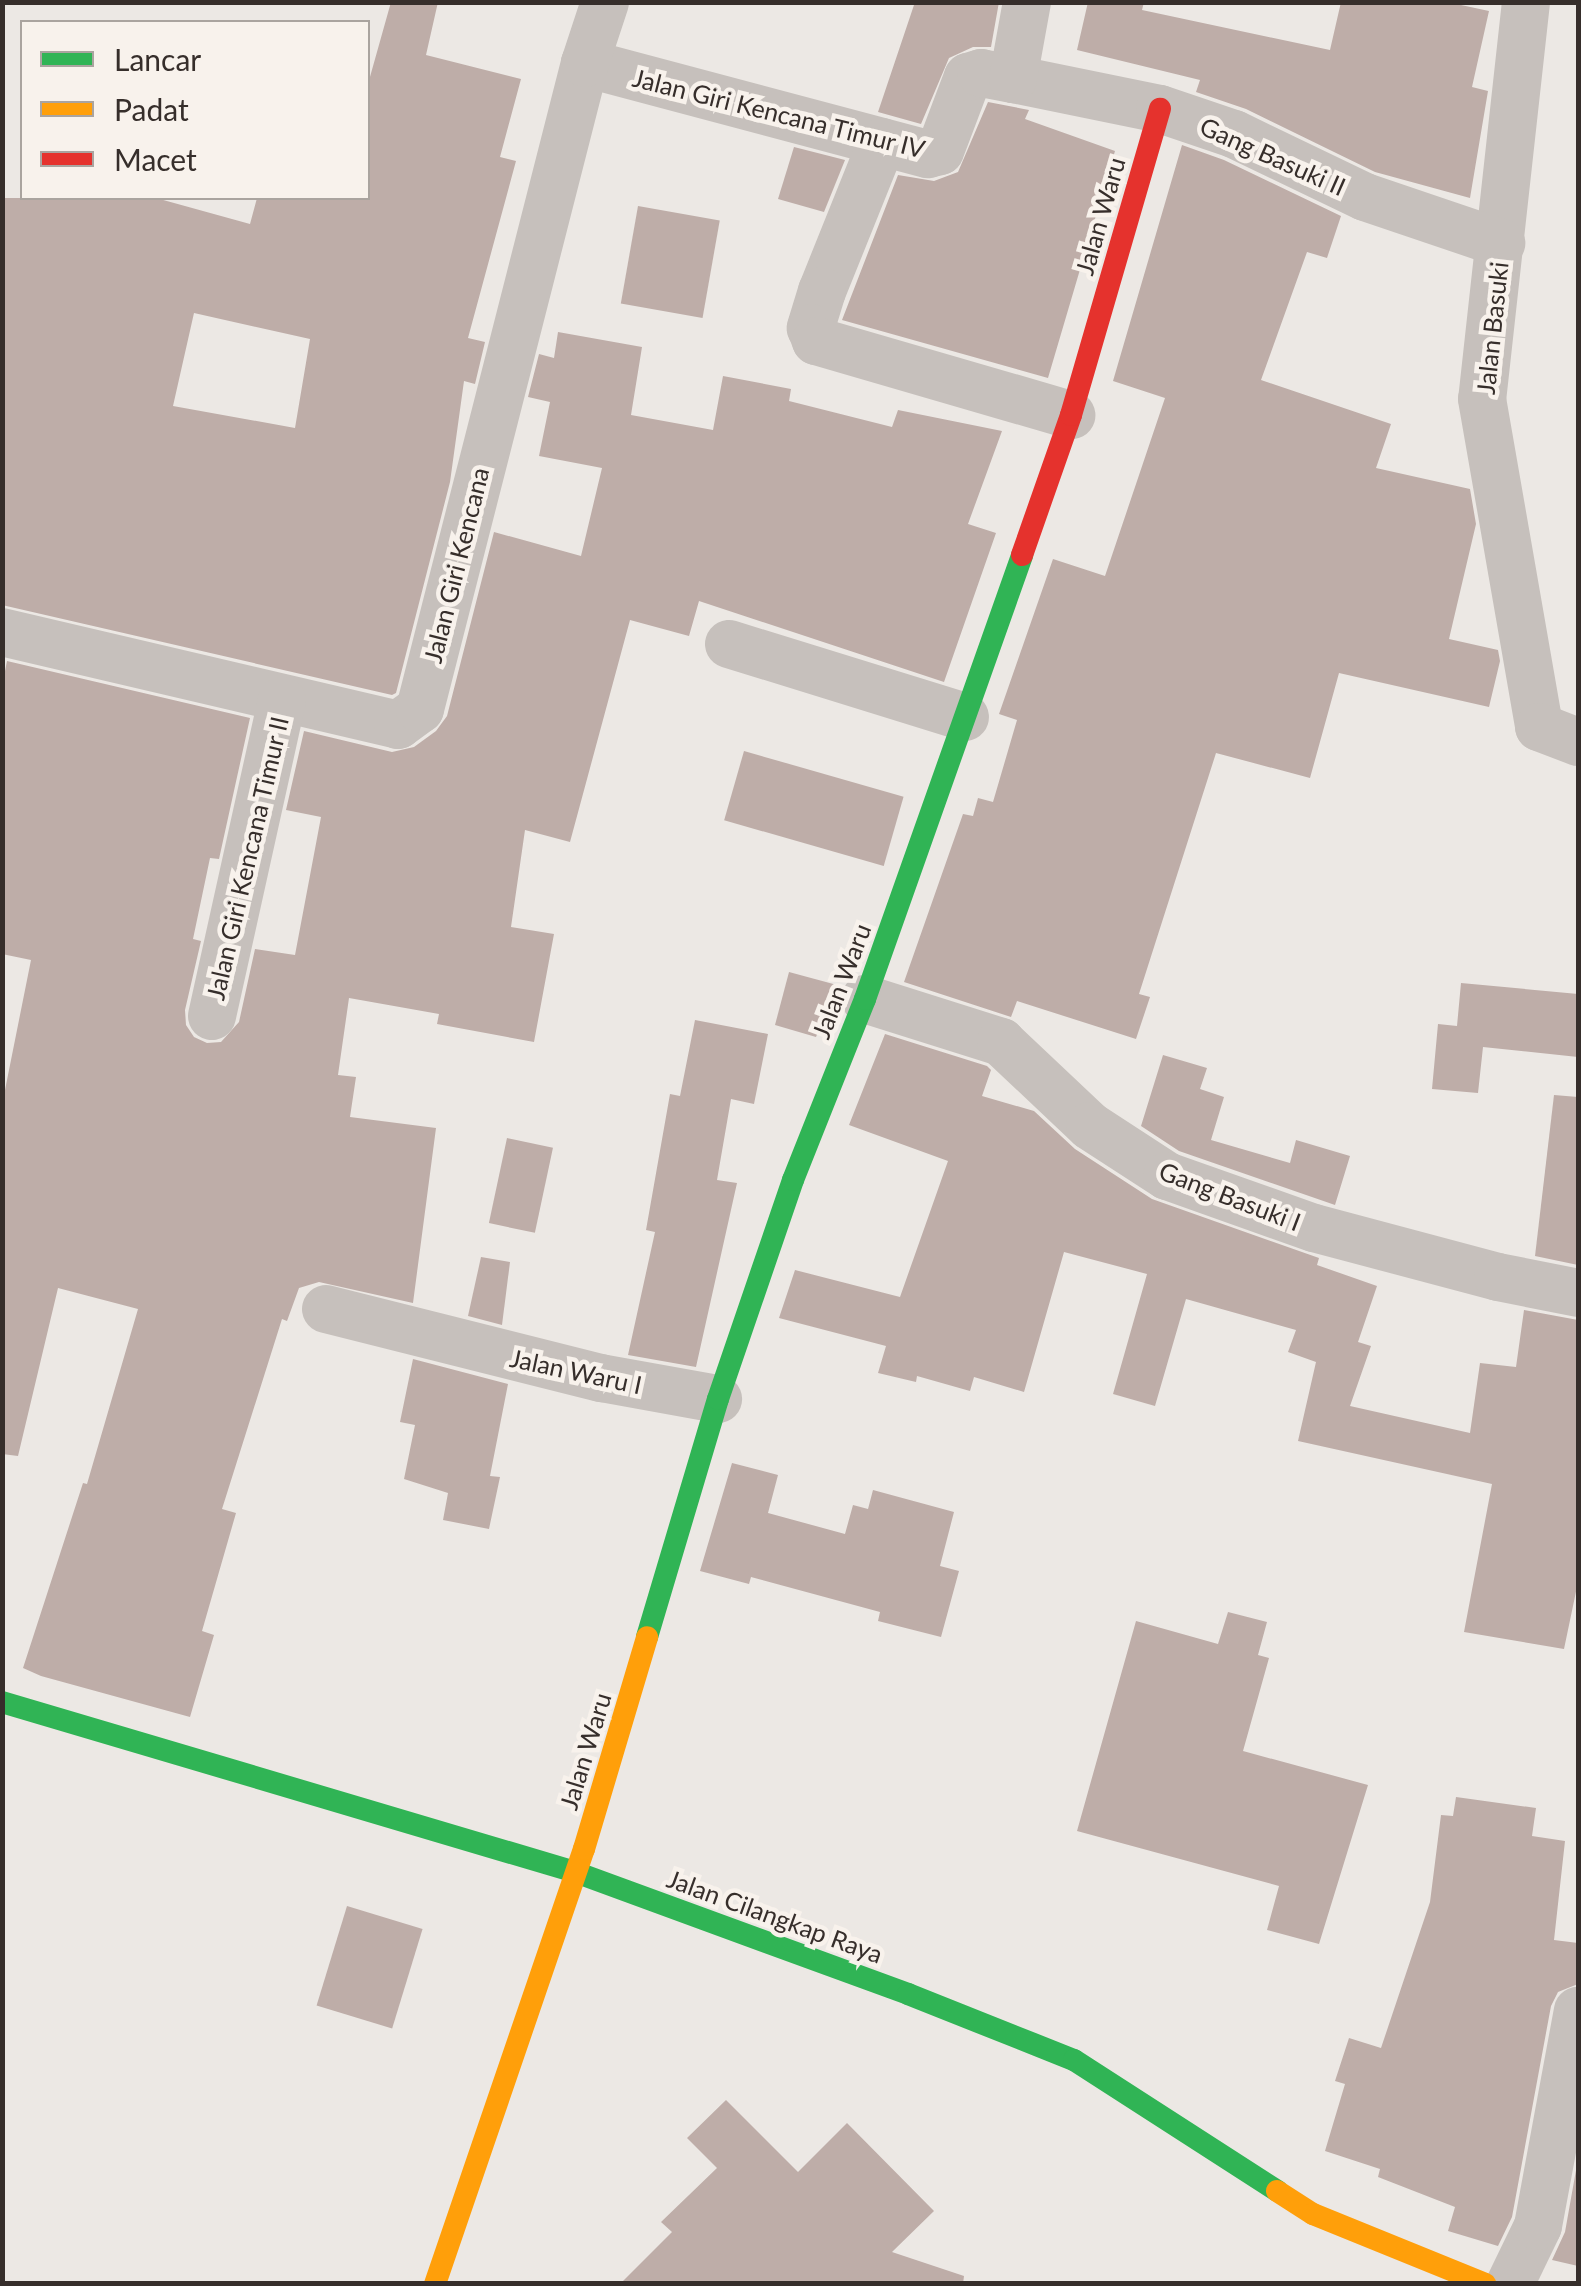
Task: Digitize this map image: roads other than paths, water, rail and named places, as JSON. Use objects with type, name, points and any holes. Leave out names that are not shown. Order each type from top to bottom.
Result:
[{"type":"street","name":"Jalan Giri Kencana","points":[[2,632],[282,701],[398,725],[420,709],[585,63],[605,2]]},
{"type":"street","points":[[997,76],[1027,2]]},
{"type":"street","name":"Jalan Basuki","points":[[1526,2],[1482,399],[1539,727],[1578,742]]},
{"type":"street","name":"Jalan Giri Kencana Timur IV","points":[[585,63],[928,154],[940,151],[968,77],[997,76]]},
{"type":"street","name":"Gang Basuki II","points":[[997,76],[1160,109],[1234,134],[1365,198],[1501,244]]},
{"type":"street","name":"Jalan Waru","points":[[443,2274],[575,1872],[718,1399],[793,1180],[865,999],[1072,416],[1160,109]]},
{"type":"street","points":[[882,142],[822,291],[811,328],[816,341],[1072,416]]},
{"type":"street","points":[[729,644],[965,717]]},
{"type":"street","name":"Jalan Giri Kencana Timur II","points":[[212,1016],[282,701]]},
{"type":"street","name":"Gang Basuki I","points":[[865,999],[1001,1042],[1090,1126],[1167,1176],[1314,1228],[1498,1277],[1578,1292]]},
{"type":"street","name":"Jalan Waru I","points":[[326,1309],[601,1378],[718,1399]]},
{"type":"street","name":"Jalan Cilangkap Raya","points":[[2,1702],[575,1872],[908,1994],[1074,2060],[1313,2214],[1485,2284]]},
{"type":"street","points":[[1510,2284],[1538,2226],[1578,2011]]}]
